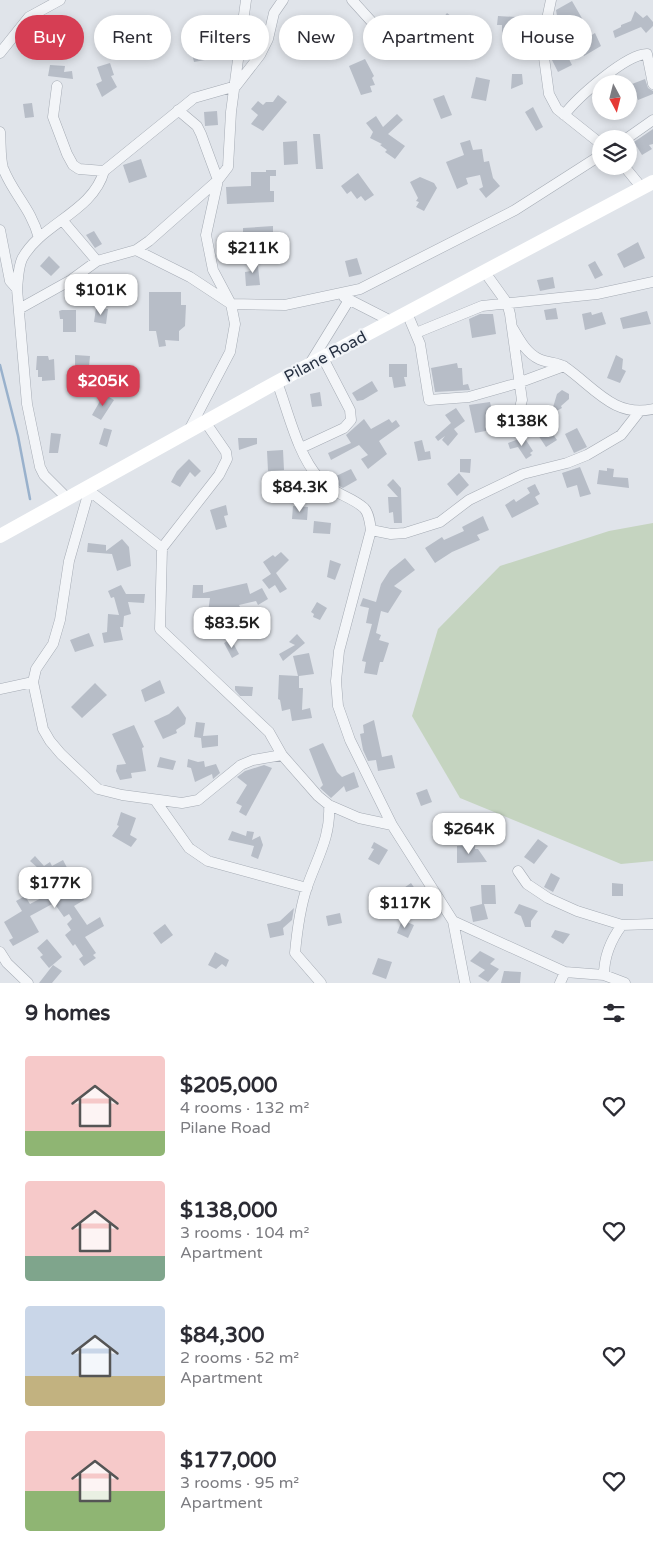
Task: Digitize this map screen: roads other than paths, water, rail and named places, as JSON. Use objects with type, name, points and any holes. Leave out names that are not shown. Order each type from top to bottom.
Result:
[{"type":"main road","name":"Pilane Road","points":[[0,536],[66,498],[87,490],[206,424],[277,382],[647,185]]},
{"type":"street","points":[[0,53],[29,17],[60,0]]},
{"type":"street","points":[[19,309],[71,280],[97,261],[136,250],[149,241],[218,180],[228,167],[231,112],[236,86],[246,0]]},
{"type":"street","points":[[66,498],[44,475],[40,467],[28,404],[21,353],[16,290],[22,259],[39,238],[63,221],[97,188],[104,171],[178,110],[194,98],[236,86],[260,55],[268,39],[274,13],[283,0]]},
{"type":"street","points":[[352,0],[366,15]]},
{"type":"street","points":[[551,0],[542,43],[549,94],[552,103],[564,115],[592,137]]},
{"type":"street","points":[[564,115],[576,99],[594,84],[637,56],[647,54],[653,84]]},
{"type":"street","points":[[57,86],[53,116],[67,154],[74,165],[80,169],[104,171]]},
{"type":"street","points":[[178,110],[197,126],[218,180],[206,235],[213,270],[232,304],[235,324],[230,352],[187,433]]},
{"type":"street","points":[[637,131],[653,120]]},
{"type":"street","points":[[0,132],[3,166],[14,188],[30,212],[39,238]]},
{"type":"street","points":[[136,250],[190,276],[232,304],[285,305],[360,289],[515,210],[592,161]]},
{"type":"street","points":[[635,175],[647,185]]},
{"type":"street","points":[[63,221],[97,261]]},
{"type":"street","points":[[0,230],[10,281],[16,290]]},
{"type":"street","points":[[484,272],[507,303],[512,327],[518,384],[522,400],[517,418]]},
{"type":"street","points":[[416,332],[471,308],[597,294],[653,282]]},
{"type":"street","points":[[339,294],[391,322]]},
{"type":"street","points":[[308,366],[349,300]]},
{"type":"street","points":[[407,313],[416,332],[424,362],[429,400],[469,397],[518,384],[564,366]]},
{"type":"street","points":[[512,327],[526,349],[540,360],[564,366],[605,400],[638,412],[653,409]]},
{"type":"street","points":[[302,448],[344,428],[351,420],[350,410],[323,358]]},
{"type":"street","points":[[277,382],[312,469],[333,492],[364,508],[371,530],[339,651],[336,695],[350,740],[392,825],[453,921],[465,983]]},
{"type":"street","points":[[371,530],[391,534],[405,533],[440,522],[470,500],[523,474],[567,463],[587,455],[621,435],[638,412]]},
{"type":"street","points":[[206,424],[226,452],[227,459],[225,467],[162,548],[160,629],[165,636],[270,732],[282,755],[318,796],[329,805],[359,818],[392,825]]},
{"type":"street","points":[[162,548],[87,490],[69,561],[60,620],[53,644],[36,669],[33,682],[44,729],[50,741],[90,784],[98,789],[182,803],[198,800],[241,766],[253,760],[282,755]]},
{"type":"street","points":[[0,689],[33,682]]},
{"type":"street","points":[[155,800],[189,848],[208,862],[307,888]]},
{"type":"street","points":[[321,983],[295,953],[299,918],[307,888],[328,833],[329,805]]},
{"type":"street","points":[[518,871],[527,884],[548,898],[577,912],[622,925],[653,924]]},
{"type":"street","points":[[453,921],[565,972],[604,975],[625,983]]},
{"type":"street","points":[[604,975],[604,962],[611,939],[622,925]]},
{"type":"street","points":[[0,952],[7,963],[28,983]]},
{"type":"street","points":[[560,983],[565,972]]},
{"type":"waterway","points":[[0,365],[18,436],[30,499]]}]
